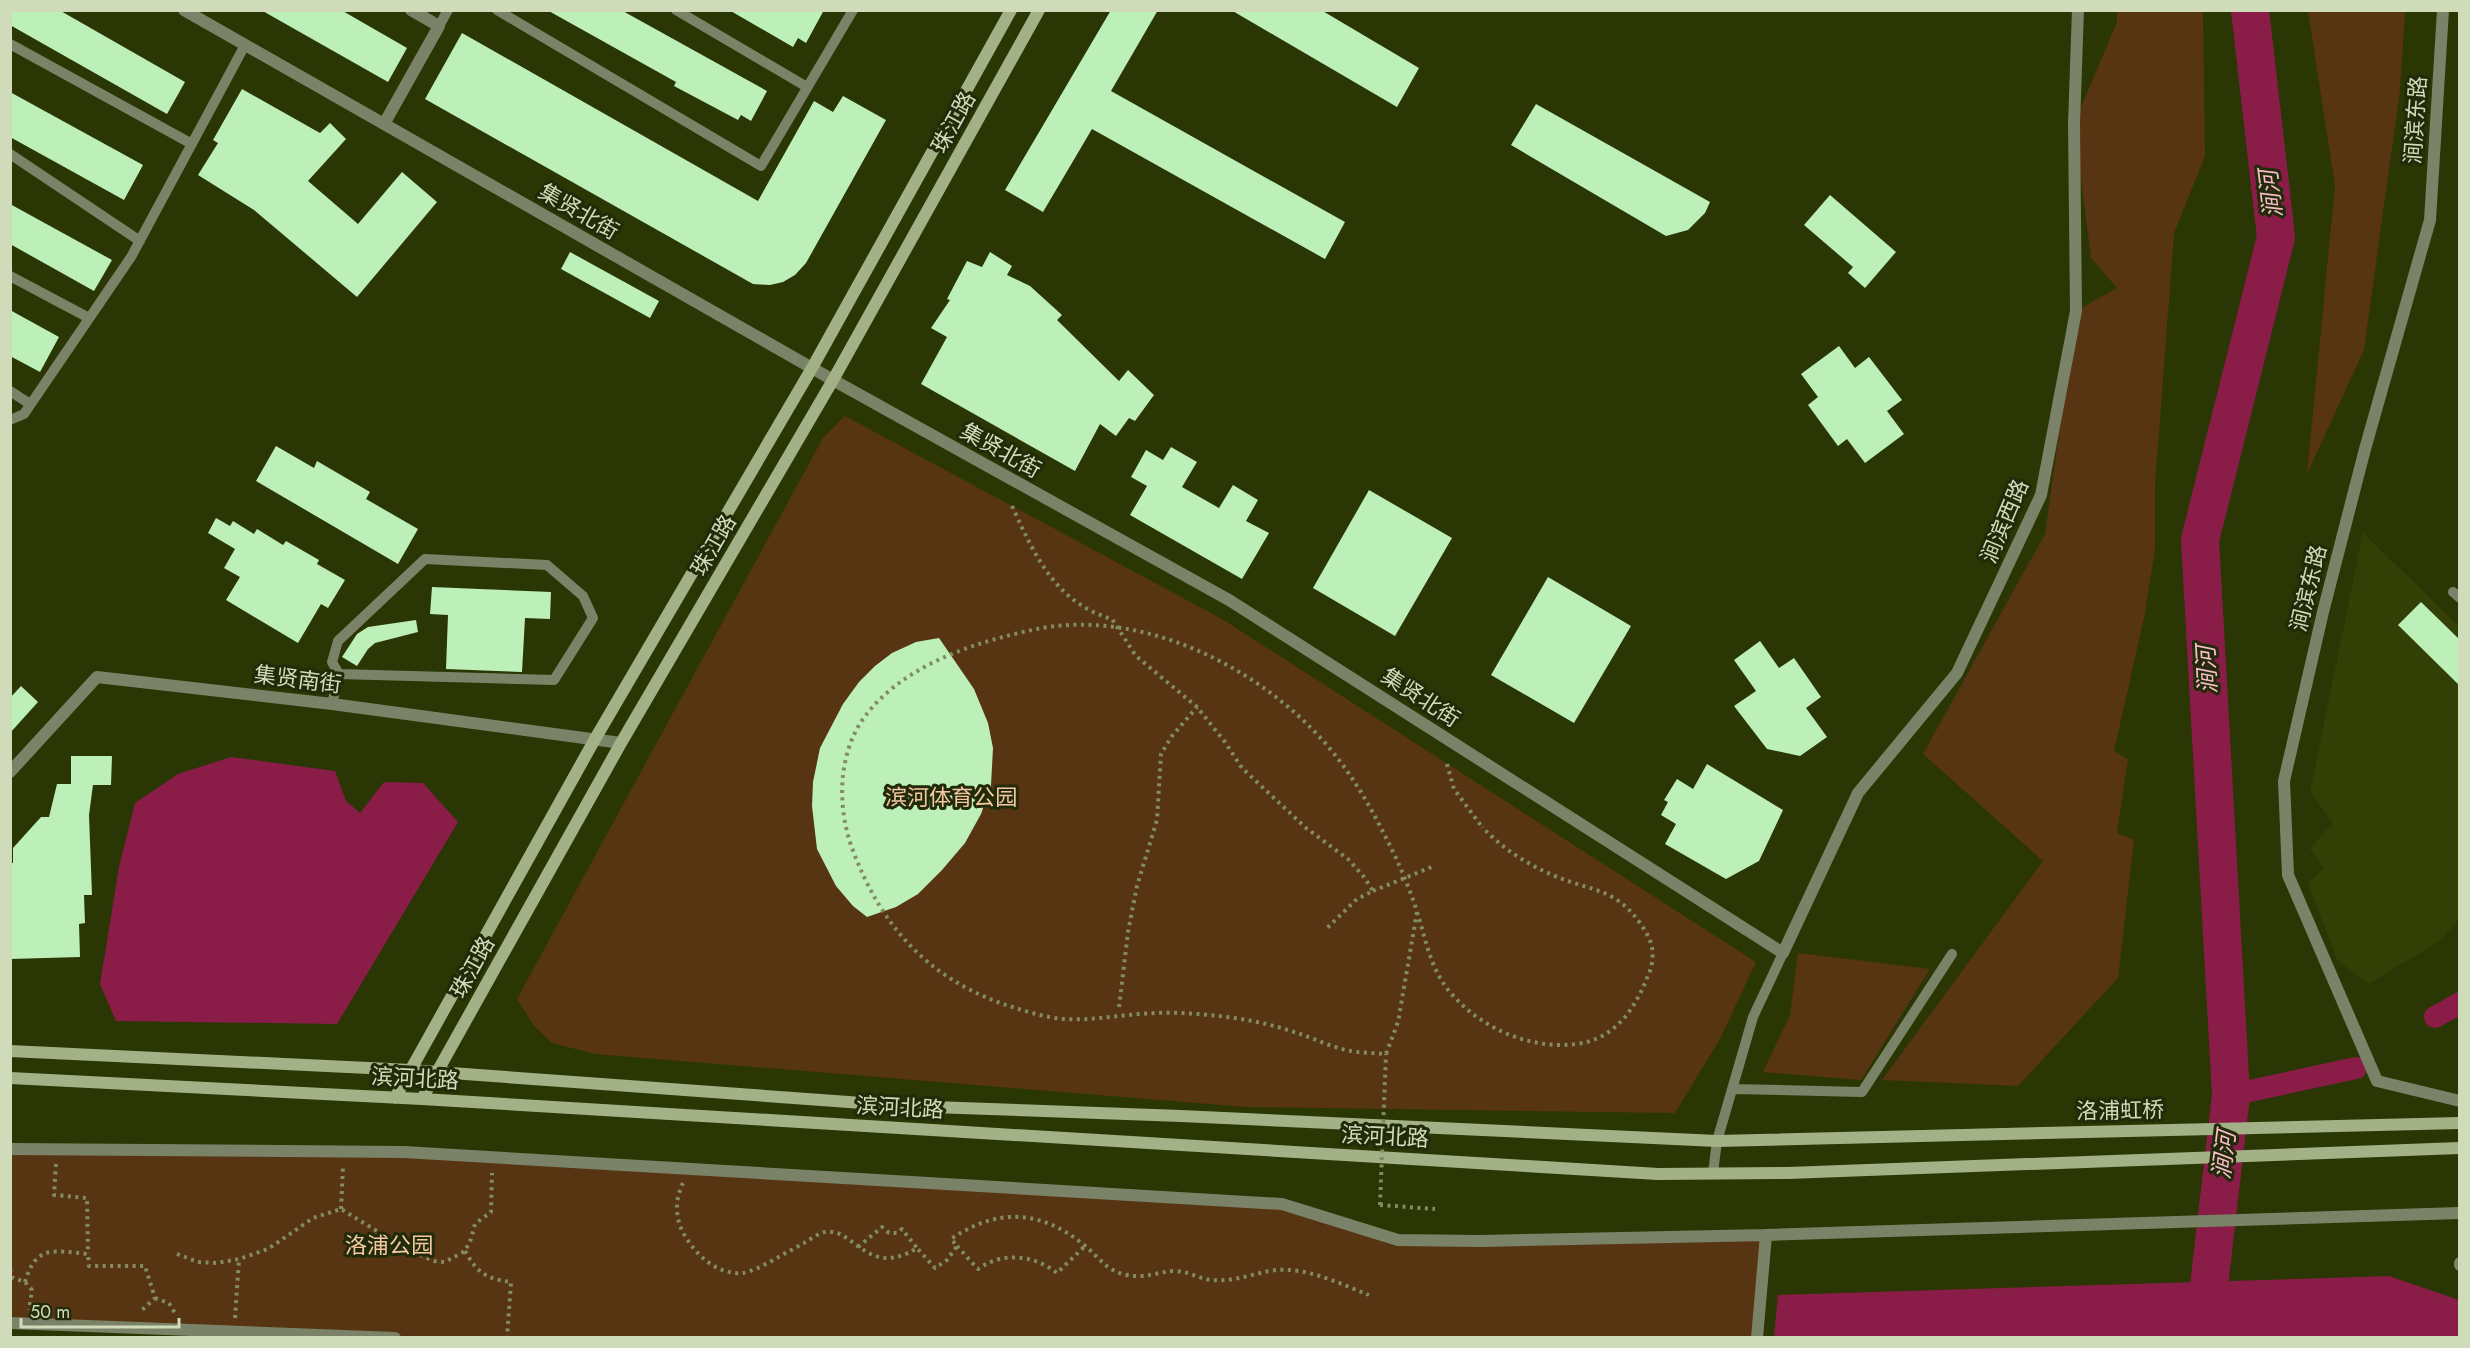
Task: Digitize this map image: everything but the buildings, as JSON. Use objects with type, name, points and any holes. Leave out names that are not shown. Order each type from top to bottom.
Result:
[{"type":"main road","name":"珠江路","points":[[395,1098],[595,739],[812,368],[1011,10]]},
{"type":"main road","name":"珠江路","points":[[422,1099],[621,743],[833,380],[1039,10]]},
{"type":"main road","name":"滨河北路","points":[[10,1051],[410,1070],[904,1106],[1193,1116],[1717,1141],[1782,1139]]},
{"type":"main road","name":"滨河北路","points":[[10,1078],[422,1099],[1658,1174],[1788,1173],[2460,1148]]},
{"type":"main road","name":"洛浦虹桥","points":[[1782,1139],[2460,1123]]},
{"type":"street","name":"集贤北街","points":[[184,10],[833,380],[1229,600],[1783,952]]},
{"type":"street","points":[[384,124],[439,26],[411,10]]},
{"type":"street","name":"涧滨西路","points":[[1783,952],[1858,793],[1957,673],[2041,495],[2076,311],[2074,124],[2078,10]]},
{"type":"street","name":"涧滨东路","points":[[2443,10],[2430,220],[2365,449],[2284,781],[2288,875],[2377,1081],[2460,1101]]},
{"type":"street","name":"集贤南街","points":[[10,772],[97,677],[332,704],[621,743]]},
{"type":"street","points":[[10,1149],[405,1152],[1282,1204],[1398,1240],[1480,1241],[1766,1235],[2460,1213]]},
{"type":"street","points":[[1757,1338],[1766,1235]]},
{"type":"street","points":[[10,1323],[395,1338]]},
{"type":"lane","points":[[439,26],[448,10]]},
{"type":"lane","points":[[497,10],[511,14],[760,166],[853,10]]},
{"type":"lane","points":[[676,10],[807,87]]},
{"type":"lane","points":[[10,44],[192,144]]},
{"type":"lane","points":[[10,420],[24,414],[140,241],[245,45]]},
{"type":"lane","points":[[10,154],[140,241]]},
{"type":"lane","points":[[10,276],[89,318]]},
{"type":"lane","points":[[10,391],[30,404]]},
{"type":"lane","points":[[332,704],[339,674],[332,662],[338,640],[425,559],[547,565],[583,596],[593,618],[554,680],[339,674]]},
{"type":"lane","points":[[1713,1173],[1717,1141],[1753,1017],[1783,952]]},
{"type":"lane","points":[[1732,1089],[1862,1092],[1952,954]]},
{"type":"path","points":[[1012,506],[1042,567],[1066,596],[1094,614],[1112,620],[1136,656],[1197,707],[1248,775],[1306,828],[1347,859],[1364,877],[1373,891]]},
{"type":"path","points":[[1386,1054],[1348,1051],[1293,1031],[1250,1020],[1195,1014],[1152,1013],[1108,1018],[1062,1019],[1028,1012],[981,996],[935,970],[893,927],[865,884],[847,835],[843,765],[852,737],[866,715],[891,690],[919,670],[963,650],[1040,628],[1087,625],[1124,627],[1161,635],[1201,652],[1252,681],[1298,715],[1336,756],[1368,801],[1405,879],[1430,959],[1446,988],[1473,1015],[1509,1036],[1574,1045],[1600,1038],[1622,1022],[1638,1002],[1651,969],[1653,947],[1642,927],[1624,906],[1603,892],[1565,880],[1498,845],[1454,789],[1447,764]]},
{"type":"path","points":[[1119,1007],[1128,932],[1137,886],[1157,819],[1161,753],[1172,736],[1197,707]]},
{"type":"path","points":[[1326,929],[1357,899],[1434,866]]},
{"type":"path","points":[[1417,912],[1398,1023],[1386,1054],[1380,1205],[1435,1209]]},
{"type":"path","points":[[57,1149],[54,1195],[87,1198],[89,1266],[145,1266],[155,1298]]},
{"type":"path","points":[[341,1209],[344,1151]]},
{"type":"path","points":[[177,1254],[198,1262],[218,1263],[239,1259],[268,1249],[313,1218],[341,1209],[408,1250],[434,1261],[445,1262],[465,1251],[476,1224],[491,1212],[491,1157]]},
{"type":"path","points":[[690,1169],[680,1190],[676,1213],[682,1233],[694,1251],[726,1272],[745,1274],[825,1232],[841,1235],[873,1255],[894,1258],[917,1248]]},
{"type":"path","points":[[1085,1246],[1057,1273],[1038,1262],[1007,1256],[990,1261],[978,1269],[951,1239],[967,1228],[987,1220],[1026,1216],[1047,1221],[1085,1246],[1101,1263],[1114,1272],[1145,1277],[1173,1271],[1193,1273],[1209,1280],[1228,1280],[1289,1269],[1328,1279],[1370,1295]]},
{"type":"path","points":[[858,1247],[882,1227],[889,1233],[897,1233],[902,1229],[935,1268],[947,1260],[957,1246]]},
{"type":"path","points":[[25,1282],[29,1267],[40,1254],[52,1251],[88,1254]]},
{"type":"path","points":[[465,1251],[470,1261],[492,1280],[511,1282],[507,1338]]},
{"type":"path","points":[[234,1331],[239,1259]]},
{"type":"path","points":[[10,1269],[13,1278],[25,1282],[32,1290],[27,1323]]},
{"type":"path","points":[[130,1327],[144,1306],[155,1298]]},
{"type":"path","points":[[155,1298],[169,1303],[181,1329]]},
{"type":"shaded area","points":[[2363,533],[2459,626],[2459,919],[2440,941],[2368,984],[2337,959],[2308,883],[2324,868],[2310,849],[2333,823],[2310,792]]},
{"type":"shaded area","points":[[231,757],[335,771],[346,801],[360,813],[384,782],[423,783],[458,822],[337,1024],[116,1021],[100,984],[119,867],[135,803],[178,774]]},
{"type":"shaded area","points":[[2389,1276],[2459,1300],[2459,1337],[1774,1337],[1778,1295]]},
{"type":"green space","points":[[2117,11],[2203,11],[2205,156],[2174,233],[2155,485],[2155,550],[2144,618],[2114,751],[2128,759],[2117,833],[2134,840],[2118,978],[2018,1086],[1882,1080],[2043,861],[1923,754],[2045,534],[2076,311],[2117,288],[2091,258],[2074,124],[2117,22]]},
{"type":"green space","points":[[2308,11],[2405,11],[2400,90],[2364,350],[2307,474],[2335,186]]},
{"type":"green space","name":"滨河体育公园","points":[[845,416],[1222,619],[1756,962],[1720,1039],[1675,1113],[1245,1107],[595,1054],[552,1043],[534,1026],[517,999],[823,438]]},
{"type":"green space","points":[[1798,953],[1930,969],[1861,1080],[1763,1072],[1790,1015]]},
{"type":"green space","name":"洛浦公园","points":[[11,1149],[344,1151],[1282,1204],[1398,1240],[1766,1235],[1757,1337],[395,1338],[11,1323]]},
{"type":"waterway","name":"涧河","points":[[2203,1338],[2231,1095],[2200,540],[2276,237],[2250,10]]},
{"type":"waterway","points":[[2435,1017],[2460,1003]]},
{"type":"waterway","points":[[2231,1095],[2356,1068]]}]
